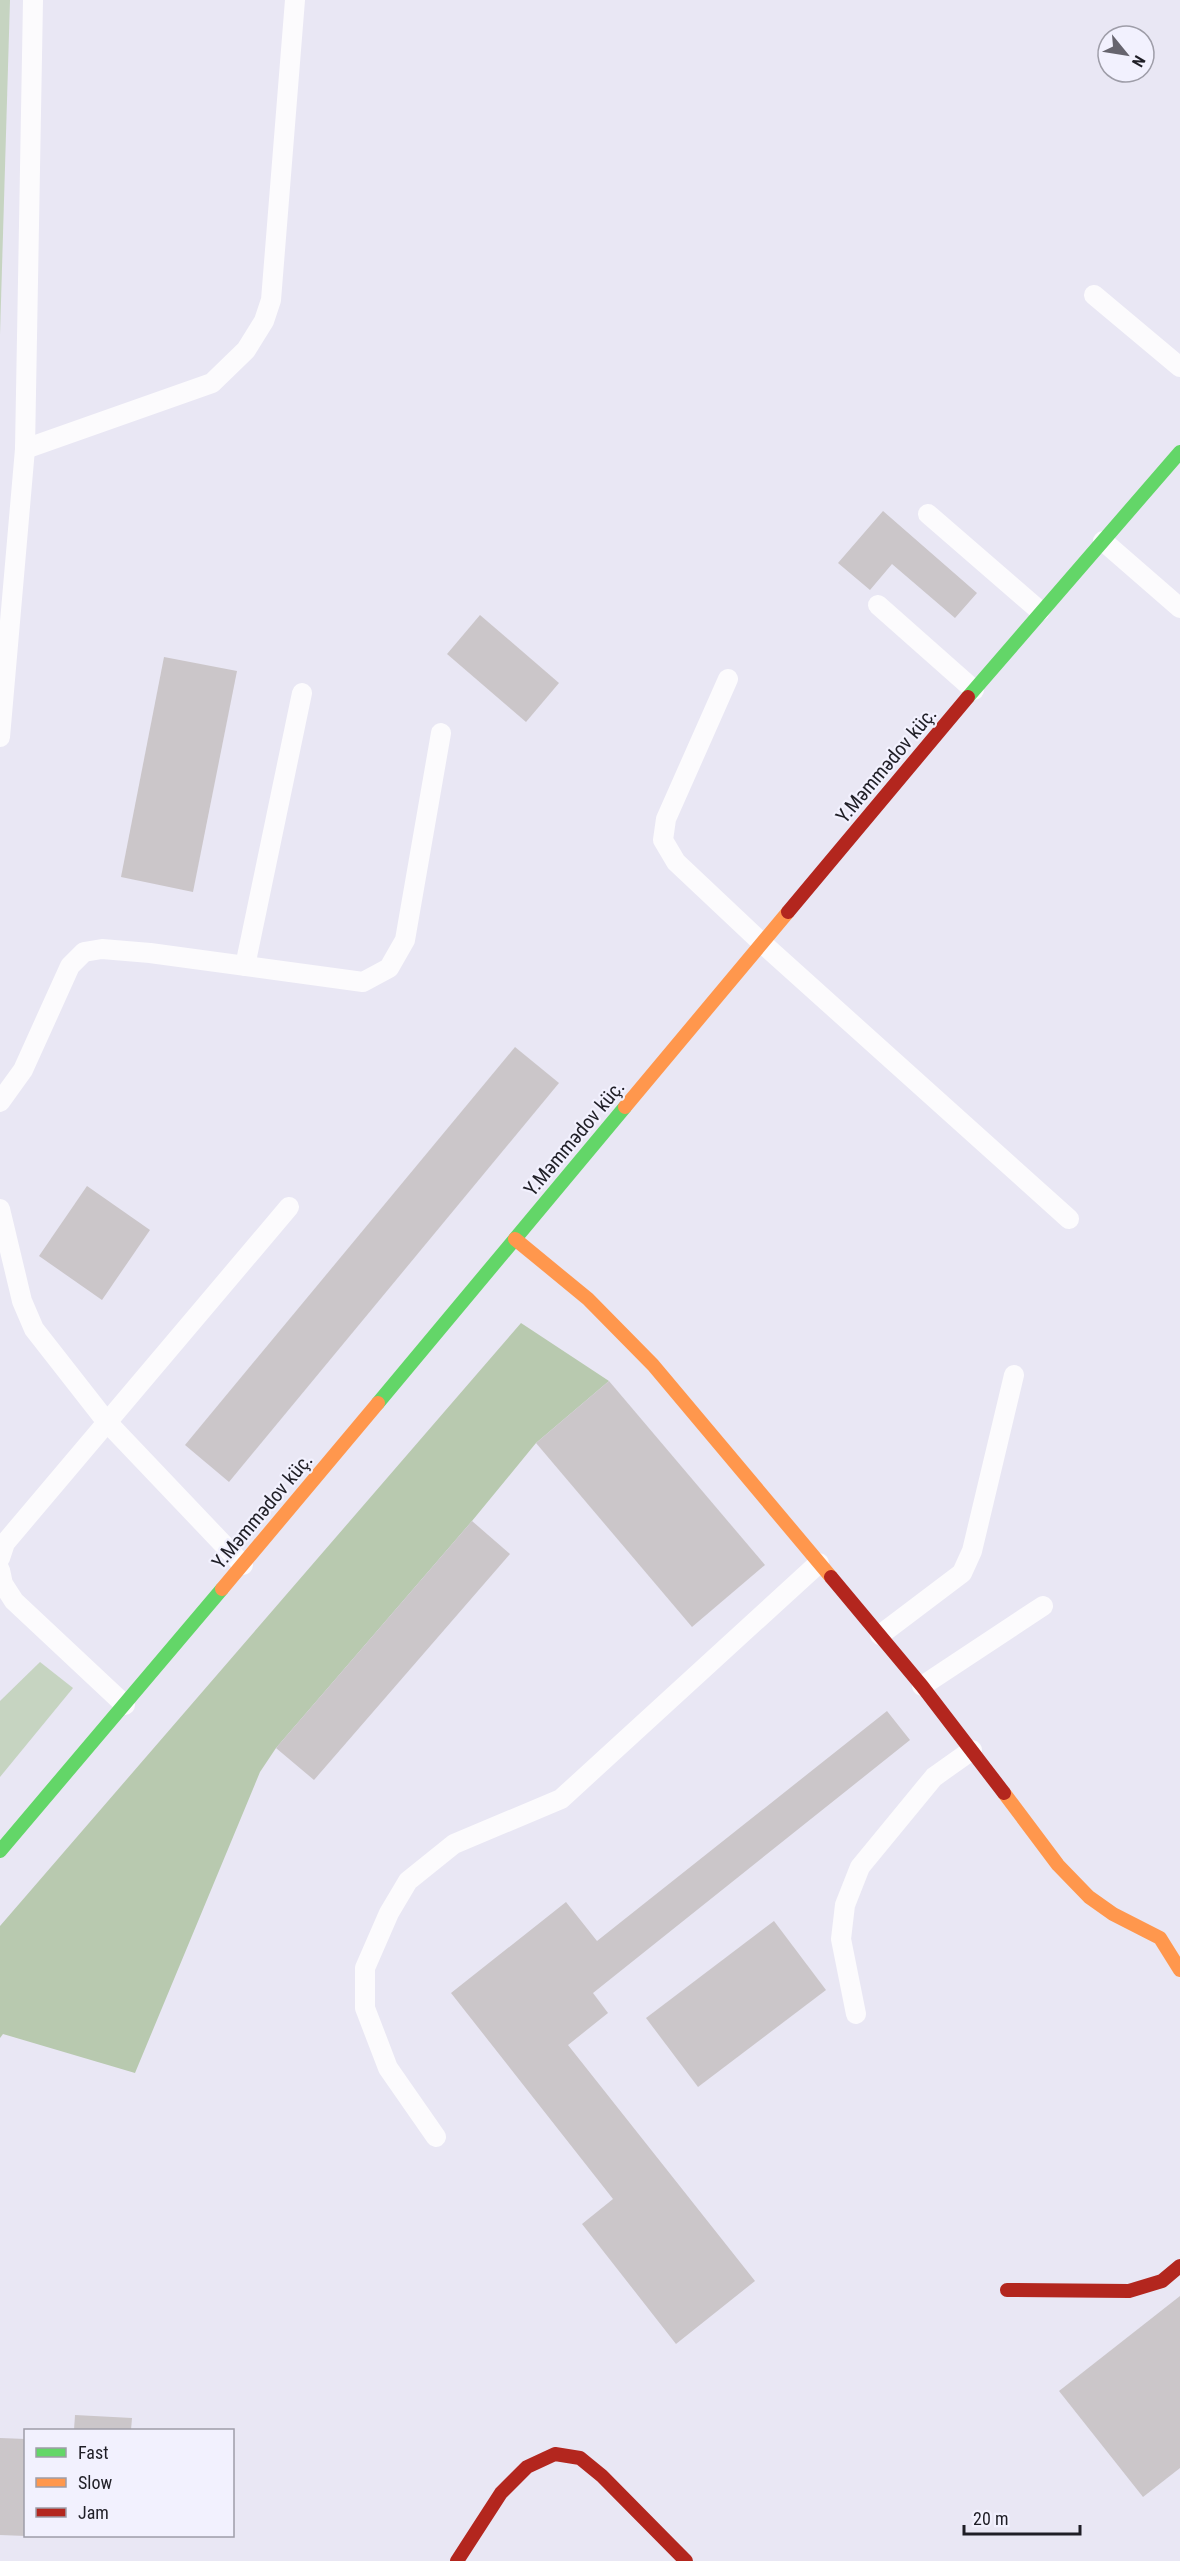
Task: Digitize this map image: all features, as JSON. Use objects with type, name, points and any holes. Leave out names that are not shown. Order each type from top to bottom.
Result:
[{"type":"street","name":"Y.Məmmədov küç.","points":[[0,1851],[243,1565],[1040,611],[1180,452]]},
{"type":"street","points":[[515,1239],[588,1299],[653,1365],[922,1686],[1058,1865],[1089,1897],[1113,1914],[1160,1938],[1180,1970]]},
{"type":"street","points":[[12,1815],[69,1772]]},
{"type":"street","points":[[1007,2290],[1129,2291],[1162,2281],[1180,2266]]},
{"type":"street","points":[[457,2561],[501,2493],[527,2468],[555,2454],[580,2458],[686,2561]]},
{"type":"lane","points":[[0,737],[25,449],[33,0]]},
{"type":"lane","points":[[25,449],[212,383],[246,350],[264,321],[271,300],[295,0]]},
{"type":"lane","points":[[1094,295],[1180,367]]},
{"type":"lane","points":[[928,514],[1040,611]]},
{"type":"lane","points":[[1103,541],[1180,608]]},
{"type":"lane","points":[[878,605],[974,690]]},
{"type":"lane","points":[[728,679],[666,819],[663,840],[676,862],[762,943],[1069,1219]]},
{"type":"lane","points":[[245,966],[302,693]]},
{"type":"lane","points":[[0,1102],[23,1070],[69,966],[84,952],[102,949],[150,953],[363,982],[389,968],[405,940],[441,733]]},
{"type":"lane","points":[[0,1558],[5,1543],[106,1421],[290,1207]]},
{"type":"lane","points":[[0,1209],[22,1301],[34,1329],[106,1421],[243,1565]]},
{"type":"lane","points":[[880,1635],[962,1573],[972,1551],[1014,1375]]},
{"type":"lane","points":[[436,2137],[388,2068],[364,2008],[365,1968],[389,1913],[408,1881],[454,1844],[561,1799],[819,1563]]},
{"type":"lane","points":[[0,1570],[3,1584],[14,1601],[125,1705]]},
{"type":"lane","points":[[922,1686],[1043,1606]]},
{"type":"lane","points":[[856,2014],[841,1939],[845,1905],[860,1867],[934,1777],[972,1750]]},
{"type":"green space","points":[[0,0],[10,0],[0,335]]},
{"type":"green space","points":[[521,1323],[609,1381],[536,1443],[472,1521],[276,1748],[260,1772],[135,2073],[3,2034],[0,2038],[0,1926]]},
{"type":"green space","points":[[40,1662],[73,1688],[0,1777],[0,1701]]},
{"type":"building","points":[[883,511],[977,593],[955,618],[892,564],[870,590],[838,563]]},
{"type":"building","points":[[480,615],[559,683],[526,722],[447,654]]},
{"type":"building","points":[[164,657],[237,671],[193,892],[121,877]]},
{"type":"building","points":[[515,1047],[559,1083],[229,1482],[185,1445]]},
{"type":"building","points":[[87,1186],[150,1230],[102,1300],[39,1256]]},
{"type":"building","points":[[609,1381],[765,1565],[692,1627],[536,1443]]},
{"type":"building","points":[[472,1521],[510,1554],[314,1780],[276,1748]]},
{"type":"building","points":[[887,1711],[910,1740],[593,1993],[608,2013],[568,2045],[755,2281],[676,2344],[582,2224],[613,2199],[451,1993],[566,1902],[597,1941]]},
{"type":"building","points":[[774,1921],[826,1990],[698,2087],[646,2018]]},
{"type":"building","points":[[1180,2296],[1180,2468],[1143,2497],[1059,2391]]},
{"type":"building","points":[[75,2415],[132,2418],[131,2429],[74,2429]]},
{"type":"building","points":[[0,2438],[24,2439],[24,2536],[0,2535]]},
{"type":"traffic: fast","points":[[968,697],[1180,452]]},
{"type":"traffic: fast","points":[[378,1403],[625,1107]]},
{"type":"traffic: fast","points":[[0,1851],[222,1589]]},
{"type":"traffic: slow","points":[[625,1107],[788,912]]},
{"type":"traffic: slow","points":[[515,1239],[588,1299],[653,1365],[831,1577]]},
{"type":"traffic: slow","points":[[222,1589],[378,1403]]},
{"type":"traffic: slow","points":[[1004,1793],[1058,1865],[1089,1897],[1113,1914],[1160,1938],[1180,1970]]},
{"type":"traffic: jam","points":[[788,912],[968,697]]},
{"type":"traffic: jam","points":[[831,1577],[922,1686],[1004,1793]]},
{"type":"traffic: jam","points":[[1007,2290],[1129,2291],[1162,2281],[1180,2266]]},
{"type":"traffic: jam","points":[[457,2561],[501,2493],[527,2467],[555,2454],[580,2458],[602,2476],[686,2561]]}]
